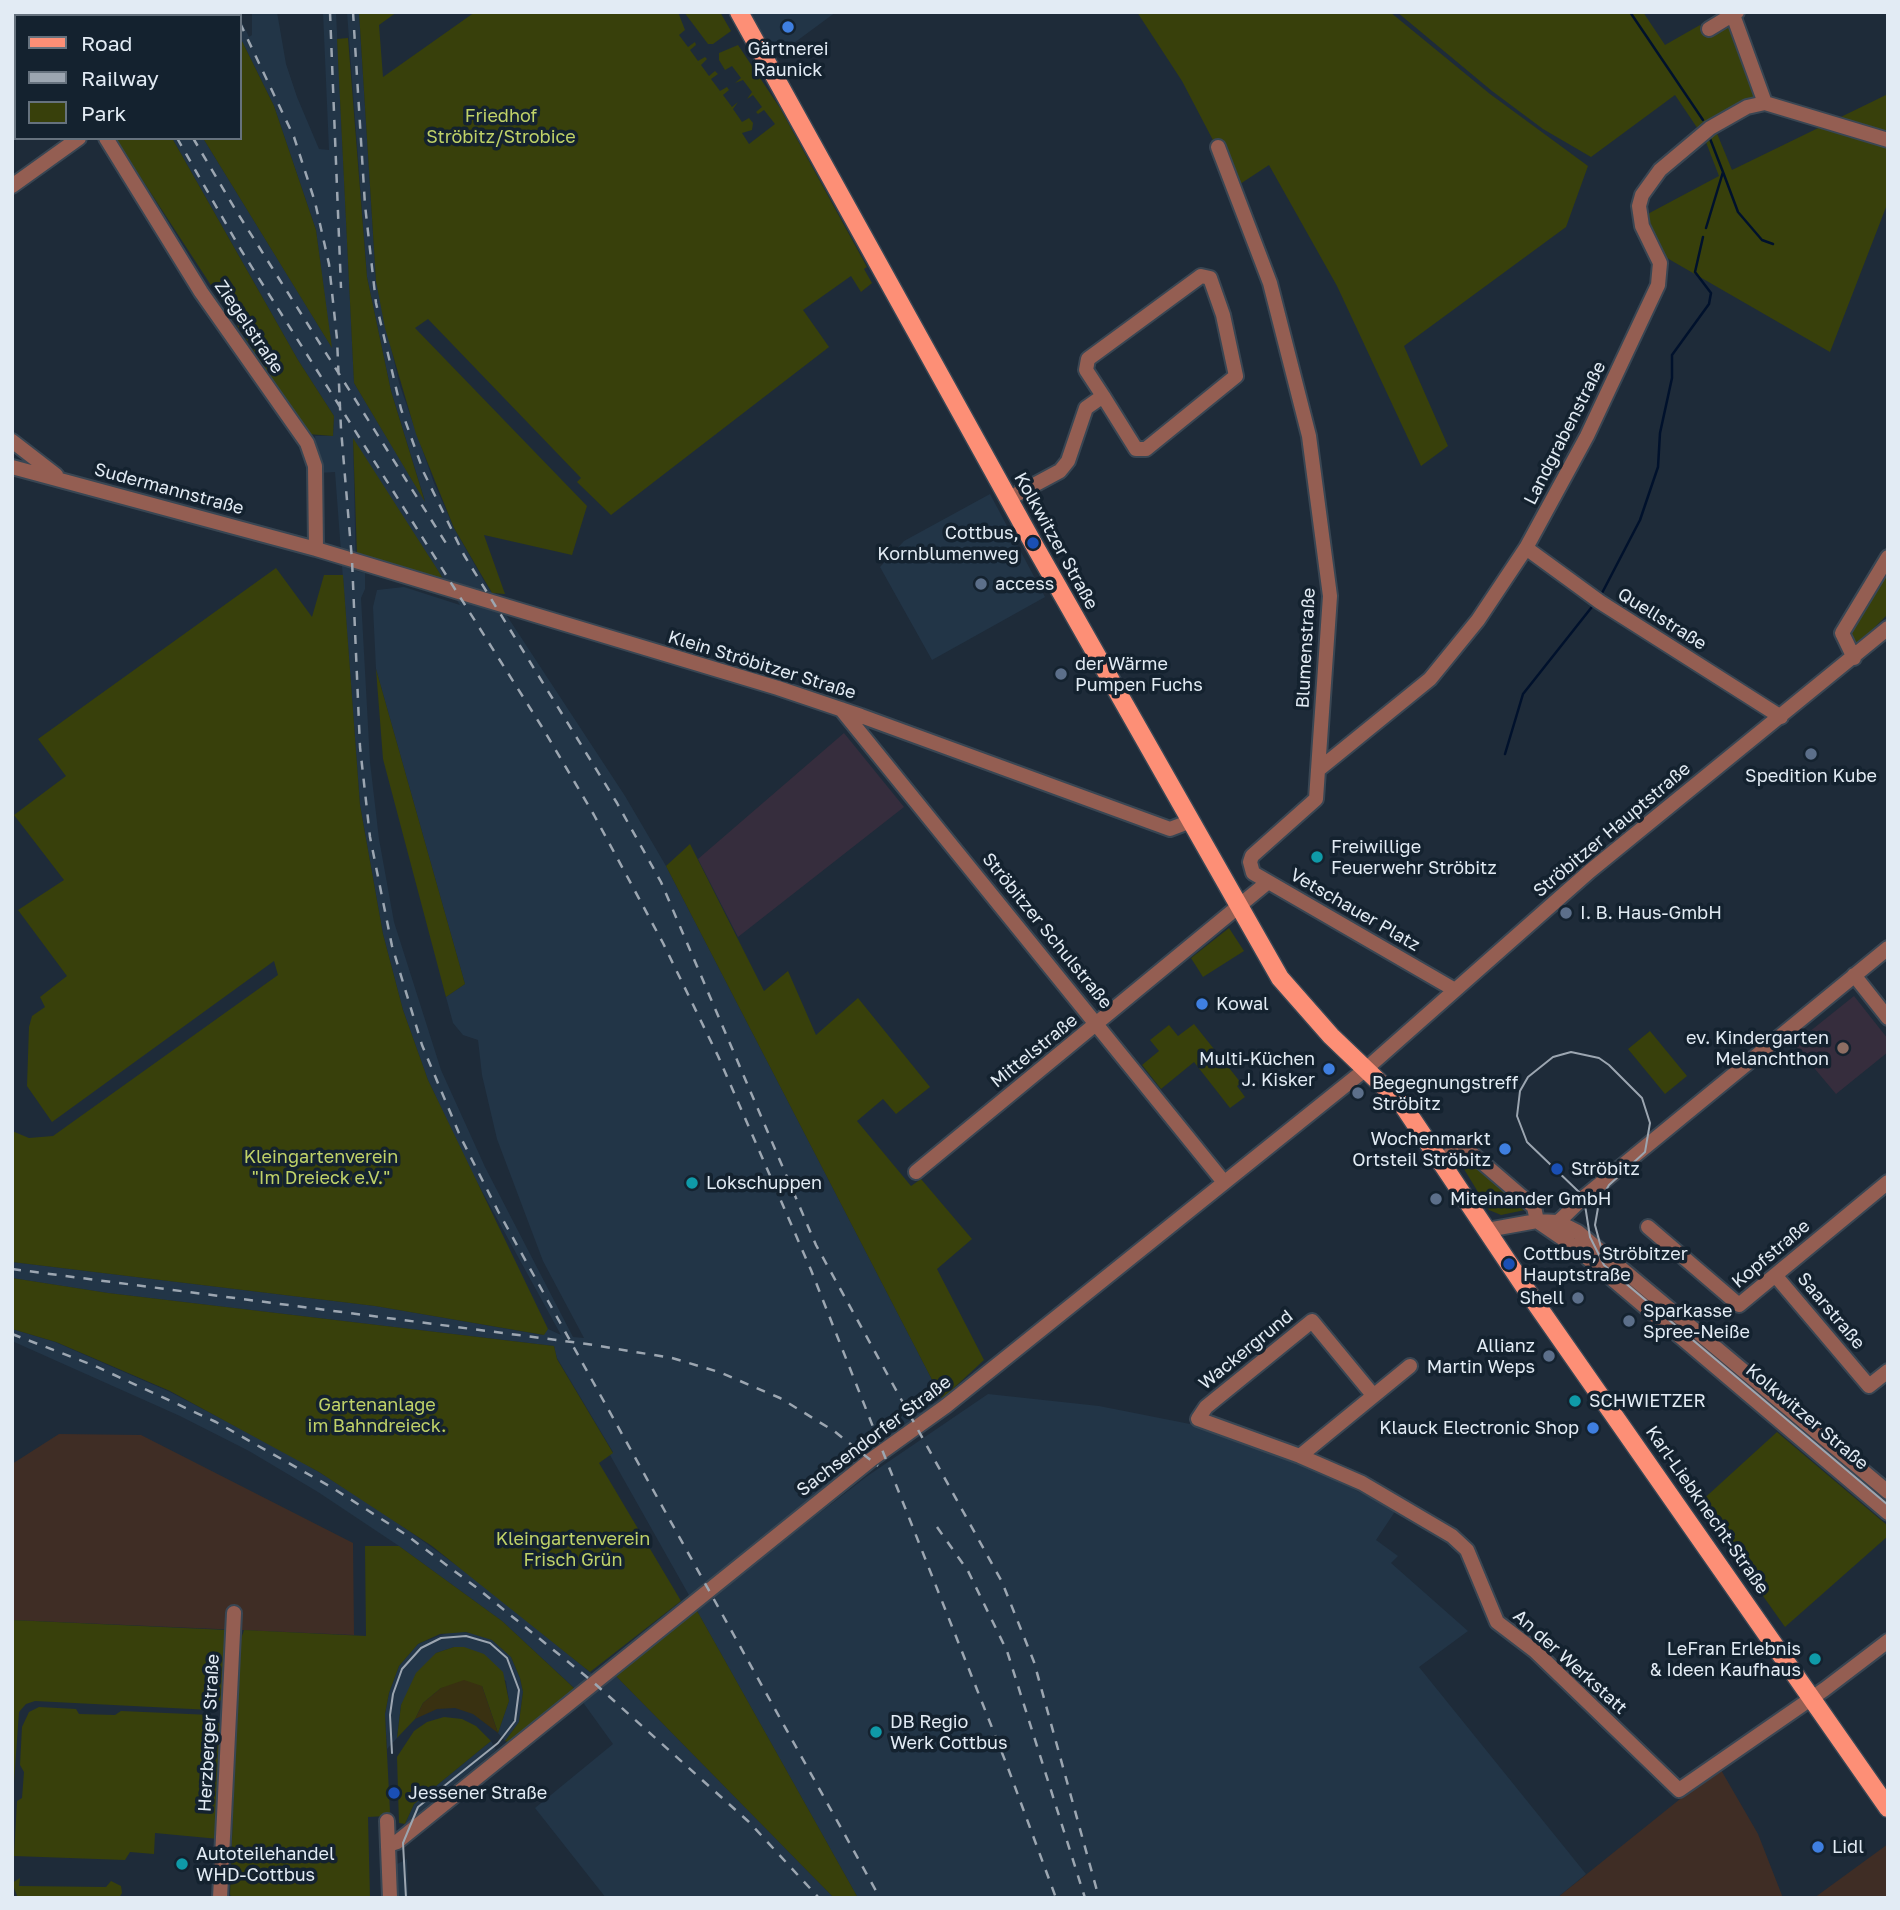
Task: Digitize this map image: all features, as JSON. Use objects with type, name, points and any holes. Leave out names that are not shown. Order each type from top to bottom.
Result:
[{"type":"main road","name":"Kolkwitzer Straße","points":[[739,12],[1008,499],[1280,978],[1302,1005],[1367,1068]]},
{"type":"main road","name":"Karl-Liebknecht-Straße","points":[[1367,1068],[1402,1104],[1888,1808]]},
{"type":"street","points":[[1709,29],[1735,14],[1765,103],[1888,140]]},
{"type":"street","name":"Landgrabenstraße","points":[[1318,770],[1430,680],[1478,620],[1526,548],[1587,436],[1658,285],[1660,263],[1639,218],[1642,195],[1660,170],[1710,128],[1747,107],[1765,103]]},
{"type":"street","points":[[12,187],[76,140]]},
{"type":"street","name":"Ziegelstraße","points":[[107,140],[201,292],[307,443],[315,466],[316,549]]},
{"type":"street","name":"Blumenstraße","points":[[1218,147],[1270,283],[1309,436],[1331,596],[1316,799],[1252,856],[1250,862],[1253,873],[1268,882]]},
{"type":"street","points":[[1201,276],[1210,278],[1223,315],[1236,376],[1146,449],[1136,449],[1103,397],[1086,370],[1088,359],[1201,276]]},
{"type":"street","points":[[1008,499],[1060,471],[1068,461],[1086,408],[1103,397]]},
{"type":"street","points":[[12,441],[63,480]]},
{"type":"street","name":"Sudermannstraße","points":[[16,472],[63,480],[316,549]]},
{"type":"street","name":"Quellstraße","points":[[1526,548],[1598,601],[1781,718]]},
{"type":"street","name":"Klein Ströbitzer Straße","points":[[316,549],[840,708],[1170,829],[1191,821]]},
{"type":"street","points":[[1854,658],[1842,633],[1888,557]]},
{"type":"street","name":"Ströbitzer Hauptstraße","points":[[1367,1068],[1590,871],[1781,718],[1888,628]]},
{"type":"street","name":"Ströbitzer Schulstraße","points":[[840,708],[1223,1181]]},
{"type":"street","name":"Vetschauer Platz","points":[[1240,906],[1268,882],[1455,990]]},
{"type":"street","name":"Mittelstraße","points":[[916,1171],[1098,1025],[1240,906]]},
{"type":"street","points":[[1555,1226],[1583,1198],[1888,948]]},
{"type":"street","points":[[1854,975],[1888,1018]]},
{"type":"street","name":"Sachsendorfer Straße","points":[[388,1845],[405,1835],[861,1468],[946,1406],[1367,1068]]},
{"type":"street","name":"Kolkwitzer Straße","points":[[1441,1161],[1462,1145],[1534,1207],[1537,1221],[1592,1243],[1888,1492]]},
{"type":"street","name":"Kopfstraße","points":[[1648,1227],[1740,1305],[1888,1182]]},
{"type":"street","points":[[1487,1230],[1537,1221]]},
{"type":"street","name":"Kolkwitzer Straße","points":[[1555,1226],[1888,1513]]},
{"type":"street","name":"Saarstraße","points":[[1775,1275],[1869,1386],[1888,1371]]},
{"type":"street","name":"Wackergrund","points":[[1198,1419],[1206,1407],[1312,1321],[1373,1395]]},
{"type":"street","points":[[1300,1456],[1410,1366]]},
{"type":"street","name":"An der Werkstatt","points":[[1198,1419],[1300,1456],[1362,1483],[1452,1536],[1467,1549],[1497,1622],[1535,1651],[1679,1790],[1812,1698]]},
{"type":"street","name":"Herzberger Straße","points":[[220,1898],[234,1613]]},
{"type":"street","points":[[1812,1698],[1888,1641]]},
{"type":"street","points":[[387,1821],[390,1898]]},
{"type":"shaded area","points":[[252,12],[277,12],[286,64],[297,97],[319,149],[329,150],[323,12],[336,12],[354,383],[425,501],[391,391],[367,277],[347,12],[359,12],[376,281],[399,383],[434,483],[454,528],[484,581],[625,796],[666,866],[942,1399],[876,1446],[690,1597],[610,1455],[613,1452],[557,1358],[554,1346],[108,1293],[12,1278],[12,1262],[375,1306],[543,1335],[548,1329],[561,1335],[472,1173],[428,1080],[403,1010],[383,934],[360,805],[335,472],[318,473],[315,436],[333,436],[334,416],[298,360],[173,140],[204,140],[331,346],[316,230],[274,106],[242,41],[242,22],[249,37],[252,35]],"holes":[[[353,440],[460,605],[404,587],[377,590],[373,607],[376,669],[465,984],[446,997],[453,1023],[463,1035],[478,1040],[482,1075],[497,1139],[543,1261],[584,1338],[573,1337],[485,1167],[441,1070],[394,922],[379,839],[370,762],[361,598],[365,589],[365,573],[356,571]]]},
{"type":"shaded area","name":"Gärtnerei Raunick","points":[[836,12],[775,57],[751,14]]},
{"type":"shaded area","points":[[990,494],[1045,597],[932,660],[880,567],[904,541]]},
{"type":"shaded area","points":[[844,733],[904,807],[738,937],[698,859]]},
{"type":"shaded area","name":"ev. Kindergarten Melanchthon","points":[[1854,996],[1888,1039],[1888,1052],[1836,1094],[1794,1044]]},
{"type":"shaded area","points":[[12,1329],[55,1342],[170,1392],[289,1454],[376,1507],[485,1586],[602,1682],[615,1675],[834,1898],[606,1898],[535,1808],[613,1744],[582,1701],[585,1698],[502,1621],[399,1546],[318,1492],[249,1451],[180,1416],[12,1341]]},
{"type":"shaded area","points":[[988,1394],[1099,1406],[1195,1425],[1298,1462],[1396,1510],[1376,1540],[1398,1556],[1391,1563],[1468,1631],[1419,1667],[1586,1874],[1557,1898],[858,1898],[696,1609],[866,1477]]},
{"type":"shaded area","points":[[59,1434],[141,1435],[353,1543],[354,1635],[12,1620],[12,1464]]},
{"type":"shaded area","points":[[452,1631],[479,1634],[492,1640],[511,1657],[523,1692],[519,1722],[505,1741],[498,1733],[509,1701],[506,1681],[454,1647],[436,1653],[401,1705],[397,1738],[387,1749],[385,1714],[399,1666],[418,1644]]},
{"type":"shaded area","points":[[491,1741],[496,1750],[421,1811],[415,1821],[405,1824],[414,1804]]},
{"type":"shaded area","points":[[1721,1770],[1758,1834],[1783,1898],[1557,1898],[1695,1787]]},
{"type":"shaded area","points":[[1888,1844],[1888,1898],[1814,1898]]},
{"type":"shaded area","points":[[407,1859],[408,1898],[396,1898],[395,1865]]},
{"type":"green space","points":[[137,12],[228,14],[138,14]]},
{"type":"green space","name":"Friedhof Ströbitz/Strobice","points":[[359,12],[397,12],[379,25],[383,77],[475,12],[678,12],[685,30],[679,35],[688,47],[695,42],[696,45],[690,50],[698,61],[705,57],[707,59],[701,65],[709,76],[715,71],[718,74],[711,79],[720,91],[727,87],[729,90],[723,95],[732,107],[738,102],[733,109],[742,122],[749,118],[753,123],[752,130],[742,133],[749,144],[775,124],[764,110],[758,114],[756,112],[762,107],[753,95],[747,99],[752,92],[743,80],[735,83],[741,78],[732,66],[725,70],[719,60],[719,53],[738,45],[780,108],[867,267],[864,269],[872,283],[861,292],[851,276],[803,310],[829,347],[611,515],[577,482],[581,478],[428,319],[415,328],[587,506],[572,555],[484,535],[505,594],[492,593],[454,528],[416,434],[385,328],[376,281]]},
{"type":"green space","points":[[684,12],[720,12],[731,31],[713,44],[708,44]]},
{"type":"green space","points":[[1137,12],[1390,12],[1490,94],[1588,166],[1566,227],[1404,346],[1448,446],[1421,466],[1337,286],[1269,165],[1237,186],[1182,81]]},
{"type":"green space","points":[[1397,12],[1643,12],[1665,45],[1700,25],[1707,36],[1729,24],[1760,97],[1700,132],[1675,95],[1591,157],[1543,129],[1492,91]]},
{"type":"green space","points":[[348,38],[367,277],[391,391],[425,502],[354,383],[337,39]]},
{"type":"green space","points":[[242,41],[274,106],[316,230],[332,348],[204,140],[242,140]]},
{"type":"green space","points":[[1888,94],[1888,202],[1830,352],[1660,254],[1642,217],[1719,176],[1704,137],[1716,131],[1732,170]]},
{"type":"green space","points":[[116,140],[173,140],[298,360],[334,416],[333,436],[308,434]]},
{"type":"green space","points":[[353,438],[439,572],[443,579],[357,554]]},
{"type":"green space","points":[[1888,566],[1888,614],[1860,642],[1852,642],[1848,635]]},
{"type":"green space","name":"Kleingartenverein \"Im Dreieck e.V.\"","points":[[276,568],[312,617],[324,575],[343,575],[360,805],[383,934],[403,1010],[428,1080],[548,1329],[544,1335],[375,1306],[12,1262],[12,1131],[29,1138],[53,1136],[278,975],[274,961],[52,1122],[27,1086],[29,1027],[32,1016],[45,1007],[40,997],[67,976],[18,910],[64,880],[14,815],[66,776],[38,739]]},
{"type":"green space","points":[[376,669],[465,984],[446,997],[383,759]]},
{"type":"green space","points":[[690,844],[764,991],[788,971],[816,1035],[858,998],[930,1087],[896,1114],[883,1099],[857,1121],[911,1186],[921,1179],[972,1239],[937,1269],[984,1360],[942,1399],[666,866]]},
{"type":"green space","points":[[1229,928],[1244,951],[1203,977],[1191,958]]},
{"type":"green space","points":[[1194,1024],[1241,1083],[1237,1086],[1245,1097],[1230,1108],[1194,1062],[1161,1089],[1142,1065],[1159,1051],[1150,1040],[1169,1025],[1178,1036]]},
{"type":"green space","points":[[1650,1031],[1687,1076],[1665,1094],[1628,1049]]},
{"type":"green space","points":[[1462,1153],[1491,1174],[1490,1180],[1505,1192],[1512,1192],[1512,1198],[1525,1210],[1501,1215],[1489,1210],[1456,1156]]},
{"type":"green space","points":[[12,1278],[108,1293],[554,1346],[557,1359],[613,1453],[599,1463],[681,1601],[590,1672],[432,1546],[319,1472],[170,1391],[56,1342],[12,1329]]},
{"type":"green space","points":[[1777,1432],[1888,1526],[1888,1536],[1785,1627],[1698,1504]]},
{"type":"green space","points":[[365,1546],[399,1546],[502,1621],[575,1689],[510,1743],[505,1741],[519,1722],[523,1692],[511,1657],[492,1640],[466,1632],[440,1634],[418,1644],[399,1666],[385,1714],[390,1812],[386,1816],[368,1817],[370,1898],[234,1898],[230,1895],[239,1645],[244,1630],[366,1636]]},
{"type":"green space","points":[[696,1609],[858,1898],[834,1898],[615,1675]]},
{"type":"green space","points":[[12,1620],[227,1630],[224,1697],[211,1710],[35,1701],[26,1704],[19,1712],[12,1810]]},
{"type":"green space","points":[[464,1647],[484,1654],[503,1672],[509,1701],[498,1733],[482,1686],[441,1688],[423,1703],[415,1719],[397,1738],[401,1705],[416,1673],[436,1653]]},
{"type":"green space","points":[[39,1707],[76,1709],[79,1714],[115,1715],[121,1711],[211,1715],[223,1728],[219,1839],[155,1833],[154,1854],[130,1852],[125,1860],[14,1856],[17,1801],[22,1798],[24,1772],[20,1765],[22,1727],[29,1712]]},
{"type":"green space","points":[[444,1717],[462,1719],[476,1726],[491,1741],[414,1804],[405,1824],[399,1823],[397,1757],[414,1731],[427,1722]]},
{"type":"green space","points":[[20,1878],[19,1886],[106,1887],[111,1881],[121,1886],[122,1893],[119,1898],[18,1898],[12,1883]]},
{"type":"sand","points":[[464,1680],[482,1686],[498,1733],[473,1714],[455,1708],[437,1709],[415,1719],[423,1703],[441,1688]]},
{"type":"waterway","points":[[1630,12],[1703,120]]},
{"type":"waterway","points":[[1706,228],[1723,172],[1709,136]]},
{"type":"waterway","points":[[1723,172],[1738,212],[1762,240],[1773,244]]},
{"type":"waterway","points":[[1601,595],[1640,520],[1658,467],[1660,433],[1672,378],[1672,355],[1709,304],[1711,293],[1695,272],[1703,237]]},
{"type":"waterway","points":[[1505,754],[1523,694],[1595,603]]},
{"type":"tram line","points":[[1602,1251],[1595,1225],[1599,1202],[1609,1185],[1645,1152],[1650,1123],[1642,1098],[1609,1065],[1599,1058],[1571,1052],[1553,1057],[1528,1077],[1520,1091],[1517,1116],[1527,1142],[1579,1192],[1585,1205],[1590,1237],[1604,1265],[1888,1505]]},
{"type":"tram line","points":[[392,1753],[390,1715],[393,1694],[402,1669],[421,1648],[441,1638],[466,1636],[490,1643],[507,1658],[519,1690],[515,1721],[498,1743],[418,1807],[403,1843],[406,1898]]},
{"type":"railway","points":[[330,12],[341,288]]},
{"type":"railway","points":[[353,12],[365,205],[376,303],[401,409],[424,473],[464,555],[617,803],[661,882],[816,1245],[1002,1582],[1034,1662],[1099,1898]]},
{"type":"railway","points":[[242,27],[294,137],[315,202],[329,264],[337,339],[341,429],[352,560],[360,747],[370,837],[392,946],[422,1045],[461,1138],[498,1211],[880,1898]]},
{"type":"railway","points":[[178,140],[241,250],[542,727],[594,815],[663,943],[718,1056],[811,1270],[1008,1768],[1056,1898]]},
{"type":"railway","points":[[194,140],[449,548]]},
{"type":"railway","points":[[12,1269],[587,1344],[672,1358],[719,1372],[780,1398],[834,1431],[878,1466]]},
{"type":"railway","points":[[12,1334],[95,1366],[216,1422],[331,1487],[405,1534],[477,1588],[593,1682],[749,1822],[819,1898]]},
{"type":"railway","points":[[937,1527],[968,1571],[1007,1651],[1085,1898]]},
{"type":"place","name":"Gärtnerei Raunick","points":[[788,27]]},
{"type":"place","name":"Cottbus, Kornblumenweg","points":[[1033,543]]},
{"type":"place","name":"access","points":[[981,584]]},
{"type":"place","name":"der Wärme Pumpen Fuchs","points":[[1061,674]]},
{"type":"place","name":"Spedition Kube","points":[[1811,754]]},
{"type":"place","name":"Freiwillige Feuerwehr Ströbitz","points":[[1317,857]]},
{"type":"place","name":"I. B. Haus-GmbH","points":[[1566,913]]},
{"type":"place","name":"Kowal","points":[[1202,1004]]},
{"type":"place","name":"ev. Kindergarten Melanchthon","points":[[1843,1048]]},
{"type":"place","name":"Multi-Küchen J. Kisker","points":[[1329,1069]]},
{"type":"place","name":"Begegnungstreff Ströbitz","points":[[1358,1093]]},
{"type":"place","name":"Wochenmarkt Ortsteil Ströbitz","points":[[1505,1149]]},
{"type":"place","name":"Ströbitz","points":[[1557,1169]]},
{"type":"place","name":"Lokschuppen","points":[[692,1183]]},
{"type":"place","name":"Miteinander GmbH","points":[[1436,1199]]},
{"type":"place","name":"Cottbus, Ströbitzer Hauptstraße","points":[[1509,1264]]},
{"type":"place","name":"Shell","points":[[1578,1298]]},
{"type":"place","name":"Sparkasse Spree-Neiße","points":[[1629,1321]]},
{"type":"place","name":"Allianz Martin Weps","points":[[1549,1356]]},
{"type":"place","name":"SCHWIETZER","points":[[1575,1401]]},
{"type":"place","name":"Klauck Electronic Shop","points":[[1593,1428]]},
{"type":"place","name":"LeFran Erlebnis & Ideen Kaufhaus","points":[[1815,1659]]},
{"type":"place","name":"DB Regio Werk Cottbus","points":[[876,1732]]},
{"type":"place","name":"Jessener Straße","points":[[394,1793]]},
{"type":"place","name":"Lidl","points":[[1818,1847]]},
{"type":"place","name":"Autoteilehandel WHD-Cottbus","points":[[182,1864]]},
{"type":"park label","name":"Gartenanlage im Bahndreieck.","points":[[377,1415]]},
{"type":"park label","name":"Kleingartenverein Frisch Grün","points":[[573,1549]]}]
